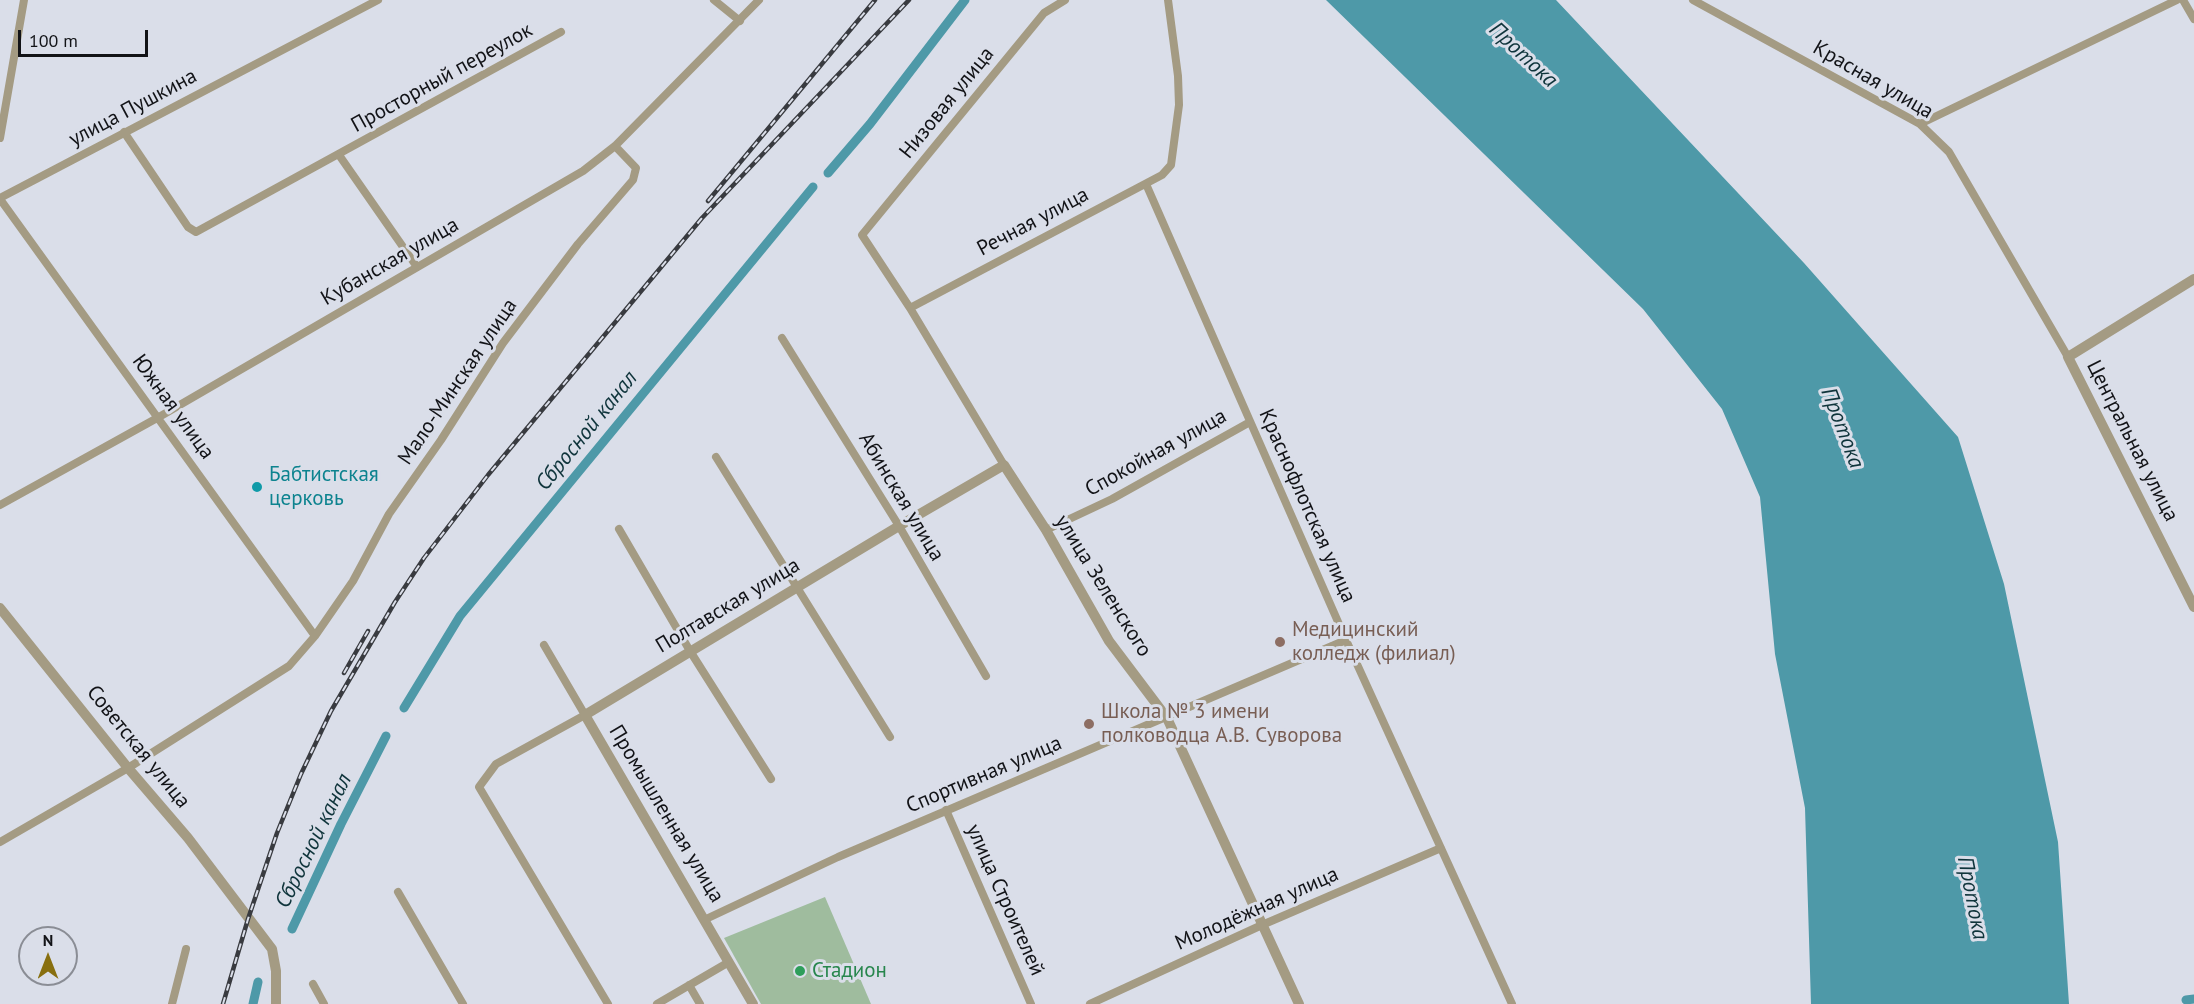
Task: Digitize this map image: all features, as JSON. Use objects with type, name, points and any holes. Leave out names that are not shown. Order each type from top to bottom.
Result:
[{"type":"street","points":[[0,138],[24,0]]},
{"type":"street","name":"улица Пушкина","points":[[0,199],[378,0]]},
{"type":"street","points":[[714,0],[740,21]]},
{"type":"street","name":"Кубанская улица","points":[[0,505],[159,417],[583,171],[615,146],[759,0]]},
{"type":"street","name":"Низовая улица","points":[[862,235],[1044,13],[1065,0]]},
{"type":"street","name":"Речная улица","points":[[910,308],[1146,184],[1162,175],[1171,165],[1179,105],[1178,76],[1168,0]]},
{"type":"street","name":"Красная улица","points":[[1693,0],[1920,124],[1949,152],[2068,357]]},
{"type":"street","points":[[1920,124],[2177,0]]},
{"type":"street","points":[[2183,0],[2194,19]]},
{"type":"street","name":"Просторный переулок","points":[[124,132],[188,227],[196,232],[561,32]]},
{"type":"street","name":"Мало-Минская улица","points":[[0,842],[128,768],[289,666],[315,636],[353,581],[389,513],[441,440],[503,343],[578,244],[633,180],[636,168],[615,146]]},
{"type":"street","name":"Просторный переулок","points":[[339,155],[417,267]]},
{"type":"street","name":"Краснофлотская улица","points":[[1146,184],[1346,640],[1512,1004]]},
{"type":"street","name":"Южная улица","points":[[0,199],[315,636]]},
{"type":"street","name":"улица Зеленского","points":[[862,235],[910,308],[1004,465],[1046,530],[1109,641],[1167,718],[1299,1004]]},
{"type":"street","points":[[2068,357],[2194,279]]},
{"type":"street","name":"Абинская улица","points":[[782,339],[899,526],[986,676]]},
{"type":"street","name":"Центральная улица","points":[[2068,357],[2194,607]]},
{"type":"street","name":"Спокойная улица","points":[[1046,530],[1112,499],[1250,422]]},
{"type":"street","points":[[716,457],[890,737]]},
{"type":"street","name":"Полтавская улица","points":[[609,1004],[479,787],[496,764],[585,715],[797,586],[1004,465]]},
{"type":"street","points":[[620,529],[690,651],[771,779]]},
{"type":"street","name":"Советская улица","points":[[0,608],[128,768],[188,838],[272,949],[276,971],[276,1004]]},
{"type":"street","name":"Спортивная улица","points":[[706,919],[838,857],[1346,640]]},
{"type":"street","name":"Промышленная улица","points":[[544,645],[706,919],[753,1004]]},
{"type":"street","name":"улица Строителей","points":[[946,810],[1031,1004]]},
{"type":"street","name":"Молодёжная улица","points":[[1090,1004],[1262,925],[1441,848]]},
{"type":"street","points":[[398,892],[463,1004]]},
{"type":"street","points":[[172,1004],[186,949]]},
{"type":"street","points":[[657,1004],[729,962]]},
{"type":"street","points":[[313,984],[324,1004]]},
{"type":"street","points":[[689,985],[700,1004]]},
{"type":"green space","name":"Стадион","points":[[825,897],[871,1004],[761,1004],[724,938]]},
{"type":"water","name":"Протока","points":[[1326,0],[1556,0],[1804,263],[1958,437],[2004,584],[2058,842],[2069,1004],[1811,1004],[1805,808],[1775,654],[1760,497],[1722,409],[1643,309]]},
{"type":"waterway","name":"Сбросной канал","points":[[828,173],[870,124],[965,0]]},
{"type":"waterway","name":"Сбросной канал","points":[[404,708],[460,616],[813,187]]},
{"type":"waterway","name":"Сбросной канал","points":[[292,929],[341,824],[386,736]]},
{"type":"waterway","name":"Сбросной канал","points":[[253,1004],[258,982]]},
{"type":"waterway","points":[[2186,1000],[2194,999]]},
{"type":"railway","points":[[708,201],[875,0]]},
{"type":"railway","points":[[223,1004],[277,833],[301,774],[331,711],[395,602],[424,558],[488,475],[702,218],[909,0]]},
{"type":"railway","points":[[344,673],[368,631]]},
{"type":"place","name":"Бабтистская церковь","points":[[257,487]]},
{"type":"place","name":"Медицинский колледж (филиал)","points":[[1280,642]]},
{"type":"place","name":"Школа № 3 имени полководца А.В. Суворова","points":[[1089,724]]},
{"type":"place","name":"Стадион","points":[[800,971]]}]
